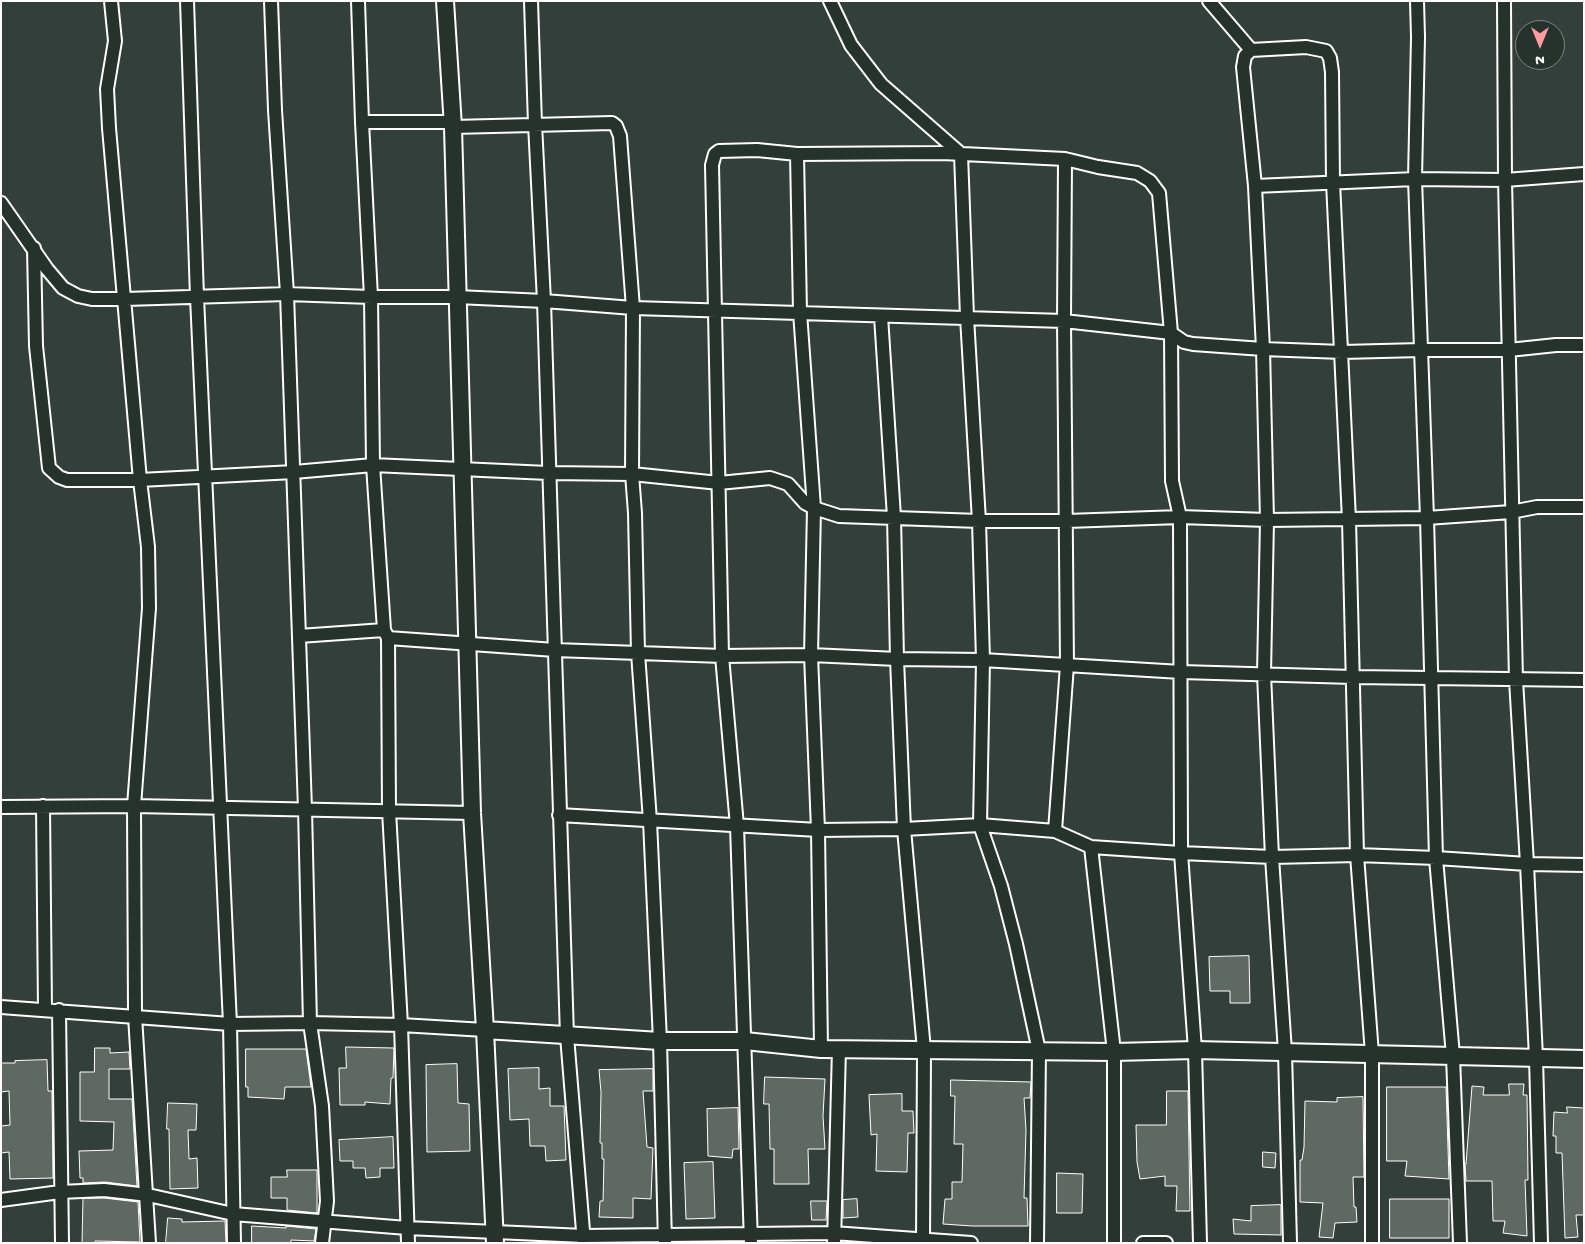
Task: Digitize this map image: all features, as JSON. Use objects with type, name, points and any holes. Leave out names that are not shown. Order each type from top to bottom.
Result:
[{"type":"street","points":[[111,1],[115,41],[107,89],[109,128],[140,480],[148,546],[149,608],[134,806],[136,1016],[148,1195],[149,1243]]},
{"type":"street","points":[[187,1],[197,297],[230,1024],[234,1243]]},
{"type":"street","points":[[271,1],[275,110],[287,294],[294,472],[310,1023],[322,1106],[327,1201],[322,1243]]},
{"type":"street","points":[[358,1],[371,297],[373,465],[386,634],[389,810],[401,1025],[408,1243]]},
{"type":"street","points":[[445,1],[452,125],[472,813],[485,1030],[494,1238]]},
{"type":"street","points":[[531,1],[544,301],[567,1036],[584,1239]]},
{"type":"street","points":[[830,1],[851,45],[881,84],[961,154],[967,318],[979,521],[983,660],[980,825],[1001,886],[1011,924],[1039,1051],[1037,1243]]},
{"type":"street","points":[[1209,1],[1251,50]]},
{"type":"street","points":[[1417,1],[1415,179],[1427,518],[1436,858],[1453,1056],[1460,1243]]},
{"type":"street","points":[[1504,1],[1505,180],[1516,680],[1536,1058],[1541,1243]]},
{"type":"street","points":[[1290,1243],[1285,1052],[1272,857],[1264,674],[1267,520],[1263,349],[1255,186],[1243,67],[1245,56],[1251,50],[1306,47],[1326,51],[1330,58],[1332,72],[1332,182],[1349,520],[1357,855],[1372,1054],[1372,1243]]},
{"type":"street","points":[[362,122],[452,125],[612,123],[616,126],[620,136],[633,308],[632,474],[635,513],[638,653],[650,821],[660,1041],[665,1239]]},
{"type":"street","points":[[751,1238],[746,1041],[737,826],[722,656],[720,483],[712,165],[715,154],[720,151],[757,150],[797,154],[961,154],[1065,158],[1098,167],[1137,173],[1150,181],[1159,193],[1172,334],[1170,456],[1172,480],[1180,517],[1182,672],[1181,853],[1195,1050],[1200,1243]]},
{"type":"street","points":[[797,154],[800,312],[814,508],[811,655],[818,830],[821,1049]]},
{"type":"street","points":[[1055,831],[1067,664],[1064,320],[1065,158]]},
{"type":"street","points":[[1255,186],[1415,179],[1505,180],[1584,174]]},
{"type":"street","points":[[1,203],[47,269],[63,288],[78,296],[92,298],[125,299],[287,294],[371,297],[457,297],[633,308],[1064,320],[1172,334],[1184,342],[1193,344],[1342,352],[1509,350],[1556,345],[1584,345]]},
{"type":"street","points":[[34,248],[36,346],[49,468],[59,477],[67,480],[140,480],[294,472],[373,465],[548,473],[632,474],[720,483],[770,478],[788,484],[805,503],[814,508],[839,516],[979,521],[1067,521],[1180,517],[1349,520],[1427,518],[1511,512],[1537,507],[1584,507]]},
{"type":"street","points":[[881,316],[894,517],[897,659],[904,829],[924,1050],[923,1242]]},
{"type":"street","points":[[299,636],[386,634],[468,645],[555,650],[722,656],[811,655],[983,660],[1182,672],[1353,678],[1584,680]]},
{"type":"street","points":[[1,806],[134,806],[472,813]]},
{"type":"street","points":[[43,806],[45,1010]]},
{"type":"street","points":[[559,815],[818,830],[904,829],[980,825],[1055,831],[1091,847],[1181,853],[1272,857],[1357,855],[1527,864],[1584,865]]},
{"type":"street","points":[[1091,847],[1114,1052],[1114,1243]]},
{"type":"street","points":[[1,1006],[230,1024],[401,1025],[660,1041],[746,1041],[821,1049],[1114,1052],[1195,1050],[1584,1059]]},
{"type":"street","points":[[59,1010],[62,1243]]},
{"type":"street","points":[[833,1238],[839,1048]]},
{"type":"street","points":[[1,1200],[60,1192],[104,1190],[148,1195],[233,1214],[407,1228],[494,1238],[833,1238],[971,1243]]},
{"type":"street","points":[[1142,1243],[1166,1243]]},
{"type":"building","points":[[1249,956],[1250,1003],[1230,1003],[1230,991],[1210,991],[1209,957]]},
{"type":"building","points":[[346,1047],[394,1048],[390,1104],[365,1102],[365,1105],[340,1105],[339,1068],[346,1068]]},
{"type":"building","points":[[95,1048],[110,1048],[110,1053],[129,1052],[130,1069],[109,1069],[109,1099],[132,1099],[137,1186],[105,1182],[83,1183],[83,1178],[80,1178],[79,1151],[113,1150],[114,1122],[80,1121],[80,1072],[94,1072]]},
{"type":"building","points":[[246,1049],[306,1049],[311,1087],[285,1087],[284,1099],[248,1097],[248,1087],[246,1087]]},
{"type":"building","points":[[47,1060],[48,1091],[52,1091],[53,1178],[10,1179],[9,1152],[1,1153],[1,1126],[10,1125],[9,1091],[1,1092],[1,1063]]},
{"type":"building","points":[[457,1064],[458,1103],[469,1104],[470,1151],[427,1152],[426,1065]]},
{"type":"building","points":[[539,1068],[539,1089],[550,1088],[550,1106],[564,1106],[566,1160],[546,1161],[545,1146],[530,1146],[529,1119],[510,1120],[508,1069]]},
{"type":"building","points":[[653,1069],[653,1091],[643,1091],[647,1147],[653,1148],[651,1199],[633,1198],[633,1218],[599,1217],[600,1201],[603,1201],[604,1159],[602,1159],[602,1143],[600,1143],[601,1092],[599,1070]]},
{"type":"building","points":[[765,1077],[825,1079],[823,1116],[825,1149],[808,1149],[809,1184],[774,1184],[774,1149],[770,1149],[769,1104],[764,1104]]},
{"type":"building","points":[[951,1080],[1031,1082],[1030,1098],[1024,1098],[1026,1130],[1024,1198],[1027,1198],[1028,1226],[943,1224],[945,1199],[952,1199],[952,1182],[962,1182],[963,1144],[954,1144],[955,1096],[951,1096]]},
{"type":"building","points":[[1509,1084],[1524,1084],[1523,1095],[1527,1095],[1528,1180],[1525,1180],[1527,1236],[1503,1233],[1505,1221],[1493,1221],[1492,1181],[1466,1181],[1465,1164],[1472,1086],[1484,1087],[1483,1095],[1509,1095]]},
{"type":"building","points":[[1387,1087],[1446,1087],[1449,1179],[1405,1176],[1407,1161],[1387,1161]]},
{"type":"building","points":[[1167,1091],[1188,1091],[1190,1211],[1176,1211],[1177,1186],[1165,1186],[1165,1176],[1140,1179],[1137,1162],[1136,1125],[1166,1125]]},
{"type":"building","points":[[902,1094],[902,1111],[913,1111],[914,1133],[908,1133],[907,1172],[876,1171],[877,1134],[871,1135],[869,1095]]},
{"type":"building","points":[[1363,1097],[1364,1177],[1353,1177],[1354,1207],[1356,1207],[1357,1222],[1335,1223],[1333,1238],[1319,1237],[1323,1203],[1300,1202],[1300,1160],[1302,1160],[1304,1147],[1305,1101],[1337,1102],[1337,1098]]},
{"type":"building","points":[[168,1103],[197,1104],[196,1130],[188,1130],[189,1159],[197,1158],[198,1188],[170,1189],[169,1129],[167,1129]]},
{"type":"building","points":[[1567,1107],[1584,1108],[1584,1215],[1576,1215],[1578,1237],[1565,1238],[1562,1153],[1556,1153],[1556,1136],[1553,1136],[1554,1112],[1567,1113]]},
{"type":"building","points":[[738,1108],[739,1149],[733,1149],[732,1158],[708,1156],[707,1109]]},
{"type":"building","points":[[393,1137],[394,1168],[380,1168],[380,1177],[366,1178],[365,1168],[353,1168],[353,1161],[340,1161],[339,1140]]},
{"type":"building","points":[[1263,1152],[1276,1153],[1275,1168],[1263,1167]]},
{"type":"building","points":[[713,1162],[715,1218],[686,1219],[684,1163]]},
{"type":"building","points":[[287,1170],[317,1170],[317,1213],[287,1210],[287,1198],[271,1198],[271,1177],[287,1177]]},
{"type":"building","points":[[1057,1173],[1083,1174],[1082,1213],[1057,1213]]},
{"type":"building","points":[[104,1198],[138,1202],[140,1242],[95,1241],[95,1243],[82,1243],[83,1199]]},
{"type":"building","points":[[857,1199],[858,1217],[843,1218],[843,1200]]},
{"type":"building","points":[[1390,1199],[1449,1199],[1449,1238],[1390,1238]]},
{"type":"building","points":[[811,1201],[827,1201],[826,1220],[812,1220]]},
{"type":"building","points":[[1281,1205],[1281,1235],[1234,1234],[1233,1219],[1251,1221],[1251,1206]]},
{"type":"building","points":[[168,1218],[182,1219],[182,1222],[225,1221],[226,1243],[166,1243]]},
{"type":"building","points":[[252,1226],[286,1228],[286,1226],[316,1229],[314,1241],[291,1240],[291,1243],[252,1243]]}]
